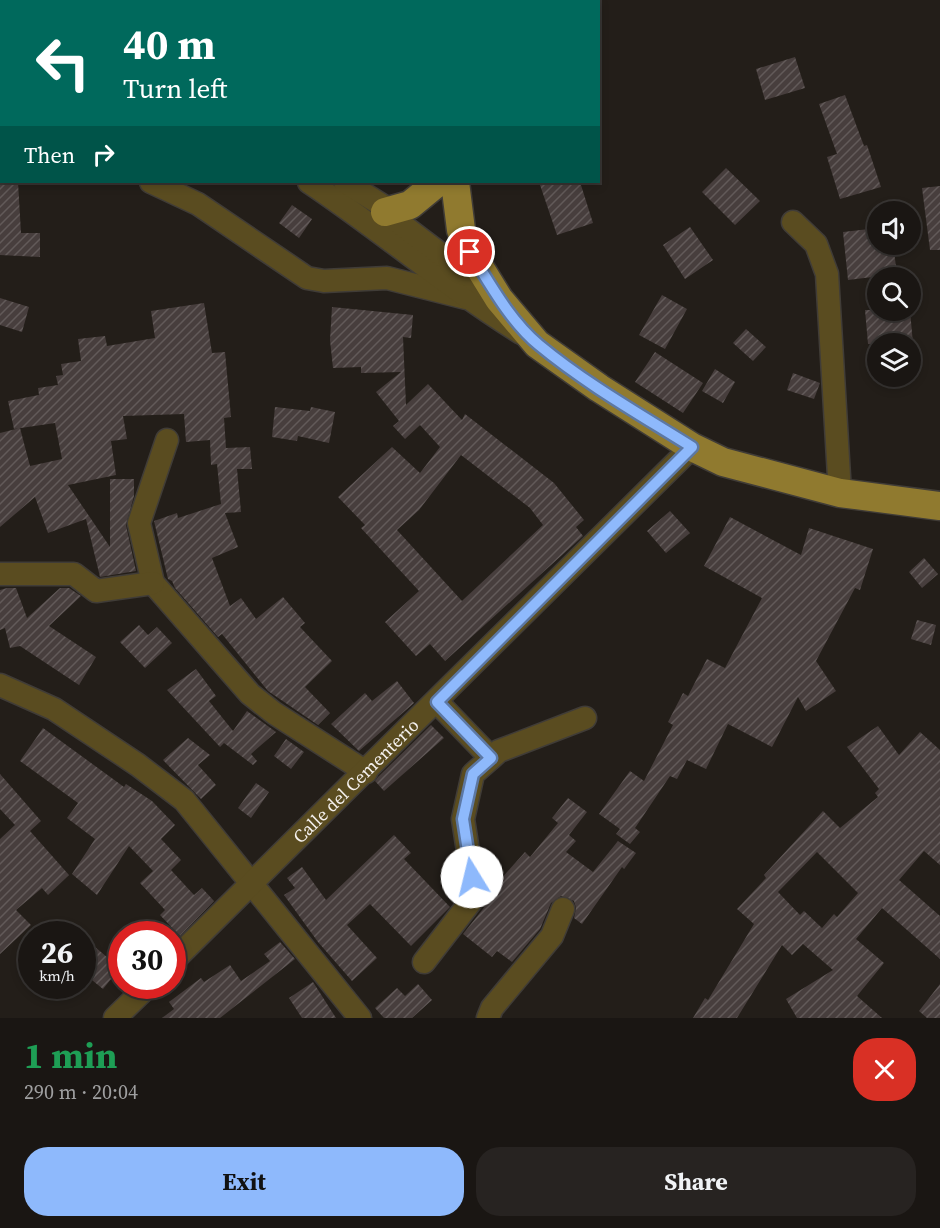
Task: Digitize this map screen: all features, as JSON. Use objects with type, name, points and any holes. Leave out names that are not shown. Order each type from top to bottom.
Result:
[{"type":"main road","points":[[385,212],[410,205],[437,183]]},
{"type":"main road","points":[[455,183],[461,230],[470,252],[499,299],[537,344],[599,388],[692,447],[723,462],[840,493],[940,507]]},
{"type":"street","points":[[153,183],[198,204],[307,278],[324,281],[387,278],[466,298]]},
{"type":"street","points":[[310,183],[372,224],[466,298],[537,344]]},
{"type":"street","points":[[347,183],[385,207],[385,212],[499,299]]},
{"type":"street","points":[[793,222],[816,244],[827,274],[840,493]]},
{"type":"street","points":[[167,440],[139,523],[153,583],[250,694],[366,772]]},
{"type":"street","name":"Calle del Cementerio","points":[[186,948],[692,447]]},
{"type":"street","points":[[0,574],[74,574],[96,591],[153,583]]},
{"type":"street","points":[[0,685],[54,709],[138,765],[184,800],[360,1018]]},
{"type":"street","points":[[437,702],[491,758]]},
{"type":"street","points":[[423,962],[475,896],[463,819],[473,774],[499,752],[585,718]]},
{"type":"street","points":[[488,1018],[492,1008],[552,936],[563,909]]},
{"type":"street","points":[[115,1018],[135,999]]},
{"type":"building","points":[[795,57],[805,88],[765,100],[756,69]]},
{"type":"building","points":[[845,95],[864,146],[867,145],[881,187],[840,199],[827,157],[837,154],[819,104]]},
{"type":"building","points":[[726,168],[760,201],[735,225],[702,192]]},
{"type":"building","points":[[0,183],[18,183],[21,233],[40,233],[40,257],[0,255]]},
{"type":"building","points":[[539,183],[580,183],[593,223],[557,235]]},
{"type":"building","points":[[940,186],[940,250],[930,250],[922,188]]},
{"type":"building","points":[[292,205],[312,219],[299,238],[279,223]]},
{"type":"building","points":[[690,227],[713,260],[685,279],[663,245]]},
{"type":"building","points":[[867,229],[867,255],[894,255],[896,267],[867,267],[867,278],[848,280],[843,232]]},
{"type":"building","points":[[662,295],[687,309],[665,349],[639,335]]},
{"type":"building","points":[[0,298],[29,307],[22,332],[0,325]]},
{"type":"building","points":[[204,303],[212,353],[225,352],[231,417],[224,418],[226,448],[250,447],[252,469],[237,469],[241,512],[225,513],[238,547],[212,558],[230,606],[241,598],[256,619],[283,597],[305,623],[300,627],[332,661],[305,687],[330,713],[318,725],[268,691],[222,634],[218,637],[168,579],[154,521],[177,513],[178,518],[221,504],[217,464],[211,465],[210,440],[186,442],[184,414],[123,416],[127,439],[111,441],[116,475],[68,485],[110,547],[110,479],[134,479],[134,496],[126,525],[136,571],[100,577],[86,519],[48,533],[35,497],[0,527],[0,433],[19,428],[14,429],[8,401],[39,395],[38,388],[58,385],[56,376],[63,375],[61,364],[81,361],[78,339],[105,336],[107,346],[155,338],[151,311]],"holes":[[[55,423],[62,459],[30,466],[20,428]]]},
{"type":"building","points":[[332,307],[413,315],[411,338],[403,337],[406,405],[428,384],[462,420],[465,414],[554,483],[584,520],[576,527],[583,536],[445,661],[430,644],[416,656],[385,622],[419,591],[361,528],[365,525],[338,497],[392,447],[420,473],[440,447],[420,425],[405,439],[393,426],[399,421],[376,392],[401,372],[361,373],[361,367],[333,368],[330,340]],"holes":[[[461,455],[530,508],[543,525],[462,601],[397,530],[419,510]]]},
{"type":"building","points":[[865,310],[867,310],[867,321],[911,321],[912,333],[867,333]]},
{"type":"building","points":[[746,329],[766,347],[753,361],[733,343]]},
{"type":"building","points":[[655,352],[703,383],[683,413],[635,382]]},
{"type":"building","points":[[715,369],[735,382],[723,403],[702,391]]},
{"type":"building","points":[[793,373],[820,383],[814,399],[787,390]]},
{"type":"building","points":[[275,407],[310,411],[311,407],[335,412],[329,443],[298,436],[297,441],[272,437]]},
{"type":"building","points":[[670,511],[690,533],[666,553],[647,531]]},
{"type":"building","points":[[730,517],[801,555],[809,528],[873,549],[860,590],[855,588],[816,661],[836,691],[806,711],[798,697],[772,747],[728,724],[706,769],[687,760],[677,779],[670,776],[635,828],[640,832],[630,844],[616,834],[620,829],[599,814],[630,771],[644,781],[673,725],[668,722],[683,693],[688,696],[707,659],[725,668],[762,598],[704,566]]},
{"type":"building","points":[[924,558],[938,574],[922,588],[909,572]]},
{"type":"building","points":[[16,588],[27,618],[60,588],[69,588],[81,596],[49,626],[96,657],[79,685],[20,646],[10,648],[5,628],[0,630],[0,590]]},
{"type":"building","points":[[917,620],[936,625],[931,645],[911,639]]},
{"type":"building","points":[[139,625],[148,635],[157,627],[172,643],[145,668],[120,642]]},
{"type":"building","points":[[196,669],[216,696],[209,701],[233,731],[247,711],[276,732],[251,754],[257,761],[253,765],[224,743],[220,747],[167,690]]},
{"type":"building","points":[[397,681],[414,703],[359,751],[331,724],[365,693],[372,701]]},
{"type":"building","points":[[431,725],[444,738],[384,791],[375,781]]},
{"type":"building","points":[[878,726],[899,755],[920,732],[940,750],[940,865],[924,851],[899,880],[940,916],[940,959],[882,908],[856,939],[884,963],[857,996],[882,1018],[797,1018],[786,999],[833,970],[803,944],[792,955],[782,945],[737,1018],[693,1018],[705,998],[708,1000],[754,924],[737,909],[766,878],[764,875],[823,811],[840,828],[878,797],[875,793],[879,789],[847,747]],"holes":[[[817,852],[858,893],[837,917],[834,914],[822,928],[804,911],[800,915],[778,892]]]},
{"type":"building","points":[[43,728],[124,787],[126,784],[152,801],[175,825],[161,839],[181,860],[171,870],[194,895],[202,888],[214,901],[186,930],[186,921],[166,921],[160,915],[165,910],[140,883],[153,871],[129,846],[97,895],[72,874],[95,839],[67,818],[78,803],[20,761]]},
{"type":"building","points":[[188,738],[210,755],[198,765],[216,785],[201,799],[163,760]]},
{"type":"building","points":[[286,739],[304,752],[291,769],[274,756]]},
{"type":"building","points":[[0,774],[41,821],[30,831],[69,875],[48,895],[42,888],[16,910],[27,921],[18,921],[18,937],[0,954],[0,839],[15,825],[0,809]]},
{"type":"building","points":[[256,783],[269,792],[251,818],[238,808]]},
{"type":"building","points":[[568,798],[587,812],[569,835],[576,841],[566,852],[593,872],[618,841],[636,853],[624,869],[622,867],[582,924],[574,918],[576,908],[574,901],[561,896],[551,903],[540,929],[512,962],[497,951],[492,957],[463,934],[502,885],[498,882],[525,852],[530,857],[558,823],[552,818]]},
{"type":"building","points":[[394,835],[411,853],[404,859],[450,907],[411,946],[370,904],[347,925],[377,958],[352,981],[318,942],[284,895],[295,888],[287,878],[302,867],[326,900]]},
{"type":"building","points":[[280,942],[295,959],[220,1018],[162,1018],[174,1009],[169,1002],[173,999],[186,999],[186,989],[201,978],[204,982],[230,965],[241,981],[270,961],[264,954]]},
{"type":"building","points":[[96,948],[108,958],[108,983],[103,989],[96,983]]},
{"type":"building","points":[[313,982],[336,1018],[302,1018],[289,998]]},
{"type":"building","points":[[418,984],[432,1000],[412,1018],[384,1018],[375,1008],[397,988],[405,996]]},
{"type":"building","points":[[940,984],[940,1018],[927,1018],[919,1011]]},
{"type":"route","points":[[470,252],[499,299],[537,344],[599,388],[692,447],[437,702],[491,758],[473,774],[463,819],[472,877]]}]
